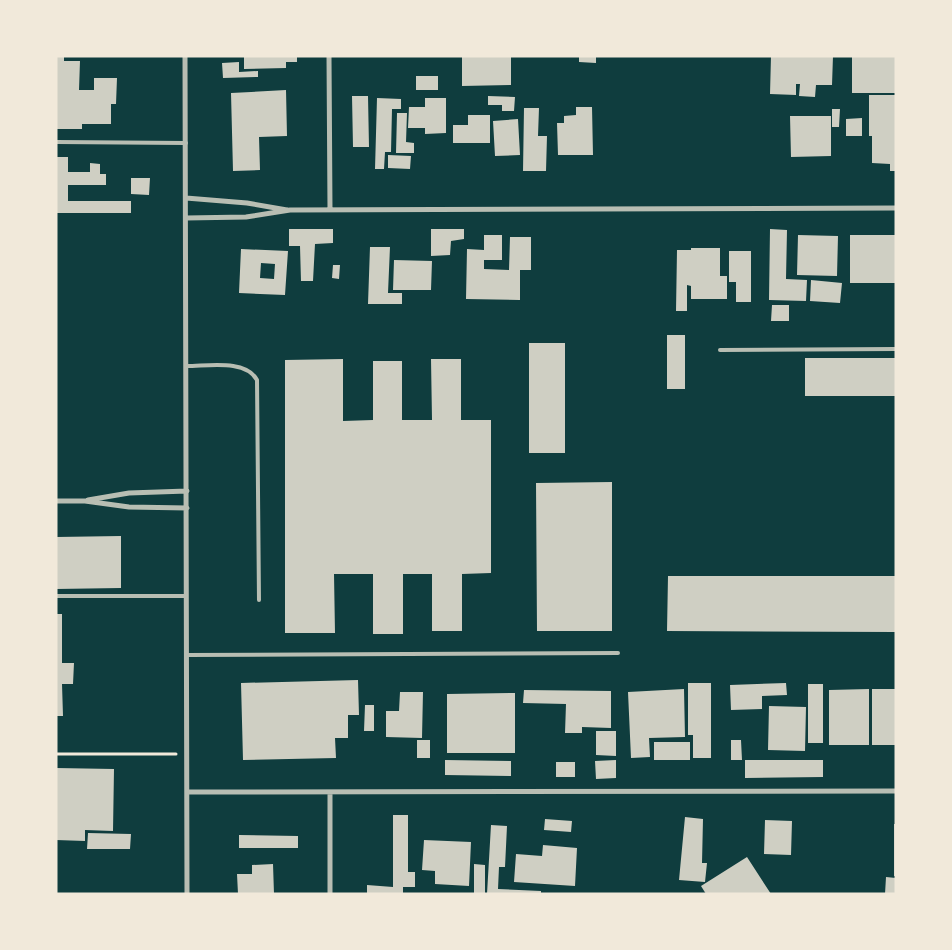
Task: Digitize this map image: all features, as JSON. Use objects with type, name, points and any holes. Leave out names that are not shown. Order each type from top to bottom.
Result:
[{"type":"street","points":[[185,56],[187,894]]},
{"type":"street","points":[[329,56],[330,210]]},
{"type":"street","points":[[186,198],[247,203],[290,210]]},
{"type":"street","points":[[186,218],[246,217],[290,210],[896,208]]},
{"type":"street","points":[[85,501],[129,493],[187,491]]},
{"type":"street","points":[[56,500],[85,501],[129,507],[187,508]]},
{"type":"street","points":[[187,792],[896,792]]},
{"type":"street","points":[[330,793],[330,894]]},
{"type":"lane","points":[[56,142],[186,143]]},
{"type":"lane","points":[[720,350],[896,349]]},
{"type":"lane","points":[[186,366],[244,368],[254,375],[257,380],[259,600]]},
{"type":"lane","points":[[56,596],[186,596]]},
{"type":"lane","points":[[187,655],[618,653]]},
{"type":"path","points":[[56,754],[187,754]]},
{"type":"building","points":[[56,56],[64,56],[64,61],[80,61],[79,90],[94,90],[94,78],[117,78],[116,104],[111,104],[111,124],[82,124],[82,129],[56,129]]},
{"type":"building","points":[[244,56],[297,56],[297,62],[286,62],[286,68],[244,69]]},
{"type":"building","points":[[462,56],[511,56],[511,85],[462,86]]},
{"type":"building","points":[[579,56],[596,56],[596,63],[579,62]]},
{"type":"building","points":[[771,56],[833,56],[832,85],[816,85],[815,97],[799,96],[800,84],[796,84],[796,95],[770,94]]},
{"type":"building","points":[[852,56],[896,56],[896,93],[852,93]]},
{"type":"building","points":[[239,62],[239,72],[258,71],[258,77],[223,78],[222,63]]},
{"type":"building","points":[[416,76],[438,76],[438,90],[416,90]]},
{"type":"building","points":[[286,90],[287,136],[259,137],[260,170],[233,171],[231,93]]},
{"type":"building","points":[[869,95],[896,95],[896,171],[890,171],[890,164],[872,163],[872,136],[869,136]]},
{"type":"building","points":[[352,96],[368,96],[369,147],[353,147]]},
{"type":"building","points":[[488,96],[515,97],[514,111],[502,111],[502,105],[488,105]]},
{"type":"building","points":[[377,98],[401,99],[401,109],[392,109],[391,152],[385,152],[384,169],[375,169]]},
{"type":"building","points":[[425,98],[446,98],[446,133],[425,134],[425,128],[408,128],[409,107],[425,107]]},
{"type":"building","points":[[576,107],[592,107],[593,155],[558,155],[557,123],[564,123],[564,116],[576,115]]},
{"type":"building","points":[[524,108],[539,108],[538,136],[547,136],[546,171],[523,171]]},
{"type":"building","points":[[832,109],[840,109],[839,127],[832,127]]},
{"type":"building","points":[[397,113],[407,113],[406,142],[414,143],[414,153],[396,153]]},
{"type":"building","points":[[468,115],[490,115],[490,143],[453,143],[453,125],[468,125]]},
{"type":"building","points":[[790,116],[831,116],[831,156],[791,157]]},
{"type":"building","points":[[862,118],[862,136],[846,136],[846,119]]},
{"type":"building","points":[[518,119],[520,155],[495,156],[493,121]]},
{"type":"building","points":[[388,155],[411,156],[410,169],[388,168]]},
{"type":"building","points":[[56,157],[68,157],[68,172],[90,172],[90,163],[100,164],[100,174],[106,174],[106,185],[68,185],[68,201],[131,201],[131,213],[56,213]]},
{"type":"building","points":[[131,178],[150,178],[149,195],[131,194]]},
{"type":"building","points":[[289,229],[333,229],[333,243],[315,244],[313,281],[301,281],[300,246],[289,246]]},
{"type":"building","points":[[431,229],[464,229],[464,239],[451,241],[450,255],[431,256]]},
{"type":"building","points":[[770,229],[787,230],[786,279],[807,280],[806,301],[769,300]]},
{"type":"building","points":[[484,235],[502,235],[502,260],[484,260],[484,269],[509,270],[510,237],[531,237],[531,270],[520,270],[520,300],[466,299],[467,249],[484,250]]},
{"type":"building","points":[[798,235],[838,236],[837,276],[797,275]]},
{"type":"building","points":[[850,235],[896,235],[896,283],[850,283]]},
{"type":"building","points":[[370,247],[390,247],[388,293],[402,293],[402,304],[368,304]]},
{"type":"building","points":[[691,248],[720,248],[720,276],[727,276],[727,299],[691,299],[691,286],[687,285],[687,311],[676,311],[677,250],[691,250]]},
{"type":"building","points":[[241,249],[288,251],[285,295],[239,293]],"holes":[[[261,263],[275,264],[274,279],[260,278]]]},
{"type":"building","points":[[729,251],[751,251],[751,302],[736,302],[736,282],[729,282]]},
{"type":"building","points":[[394,260],[432,261],[431,290],[393,290]]},
{"type":"building","points":[[333,265],[340,265],[339,279],[332,278]]},
{"type":"building","points":[[811,280],[842,283],[840,303],[810,301]]},
{"type":"building","points":[[772,305],[789,305],[789,321],[771,321]]},
{"type":"building","points":[[667,335],[685,335],[685,389],[667,389]]},
{"type":"building","points":[[529,343],[565,343],[565,453],[529,453]]},
{"type":"building","points":[[805,358],[896,358],[896,396],[805,396]]},
{"type":"building","points":[[343,359],[343,421],[373,420],[373,361],[402,361],[402,420],[432,420],[431,359],[461,359],[461,420],[491,420],[491,573],[462,574],[462,631],[432,631],[432,574],[403,574],[403,634],[373,634],[373,574],[334,574],[335,633],[285,633],[285,360]]},
{"type":"building","points":[[612,482],[612,631],[537,631],[536,483]]},
{"type":"building","points":[[121,536],[121,588],[56,589],[56,537]]},
{"type":"building","points":[[668,576],[896,576],[896,632],[667,631]]},
{"type":"building","points":[[56,614],[62,614],[62,663],[74,663],[73,684],[62,684],[63,716],[56,716]]},
{"type":"building","points":[[358,680],[359,715],[348,715],[348,738],[335,738],[336,758],[243,760],[241,683]]},
{"type":"building","points":[[688,683],[711,683],[711,758],[693,758],[693,735],[688,735]]},
{"type":"building","points":[[786,683],[787,695],[762,696],[762,709],[731,710],[730,685]]},
{"type":"building","points":[[808,684],[823,684],[823,743],[808,743]]},
{"type":"building","points":[[684,689],[685,737],[649,738],[650,757],[631,758],[628,692]]},
{"type":"building","points":[[869,689],[869,745],[829,745],[829,690]]},
{"type":"building","points":[[872,689],[896,689],[896,745],[872,745]]},
{"type":"building","points":[[524,690],[611,691],[611,728],[582,727],[582,733],[565,733],[566,704],[523,703]]},
{"type":"building","points":[[400,692],[423,692],[422,738],[386,737],[386,711],[399,711]]},
{"type":"building","points":[[515,693],[515,753],[447,753],[447,694]]},
{"type":"building","points":[[365,705],[374,705],[374,731],[364,731]]},
{"type":"building","points":[[769,706],[806,707],[805,751],[768,750]]},
{"type":"building","points":[[596,731],[616,731],[616,756],[596,755]]},
{"type":"building","points":[[417,740],[430,740],[430,758],[417,758]]},
{"type":"building","points":[[731,740],[741,740],[742,760],[731,760]]},
{"type":"building","points":[[654,742],[690,742],[690,760],[654,760]]},
{"type":"building","points":[[445,760],[511,761],[511,776],[445,775]]},
{"type":"building","points":[[616,760],[616,778],[596,779],[595,761]]},
{"type":"building","points":[[745,760],[823,760],[823,777],[745,778]]},
{"type":"building","points":[[556,762],[575,762],[575,777],[556,777]]},
{"type":"building","points":[[56,768],[114,769],[113,831],[85,830],[85,841],[56,840]]},
{"type":"building","points":[[393,815],[408,815],[408,872],[415,872],[415,887],[403,887],[403,894],[367,894],[367,885],[393,887]]},
{"type":"building","points":[[685,817],[703,819],[702,863],[707,863],[705,882],[679,880]]},
{"type":"building","points":[[545,819],[572,821],[571,832],[544,830]]},
{"type":"building","points":[[765,820],[792,821],[791,855],[764,854]]},
{"type":"building","points":[[894,824],[896,824],[896,876],[894,876]]},
{"type":"building","points":[[491,825],[507,826],[505,867],[499,867],[498,889],[541,891],[541,894],[487,894]]},
{"type":"building","points":[[88,833],[131,834],[130,849],[87,849]]},
{"type":"building","points":[[239,835],[298,836],[298,848],[239,848]]},
{"type":"building","points":[[424,840],[471,842],[469,886],[435,884],[435,871],[422,870]]},
{"type":"building","points":[[543,845],[577,848],[575,886],[514,882],[516,854],[542,856]]},
{"type":"building","points":[[747,857],[771,894],[706,894],[701,886]]},
{"type":"building","points":[[273,864],[274,894],[238,894],[237,874],[252,874],[252,865]]},
{"type":"building","points":[[474,864],[485,865],[485,894],[474,894]]},
{"type":"building","points":[[886,877],[896,878],[896,894],[885,894]]}]
